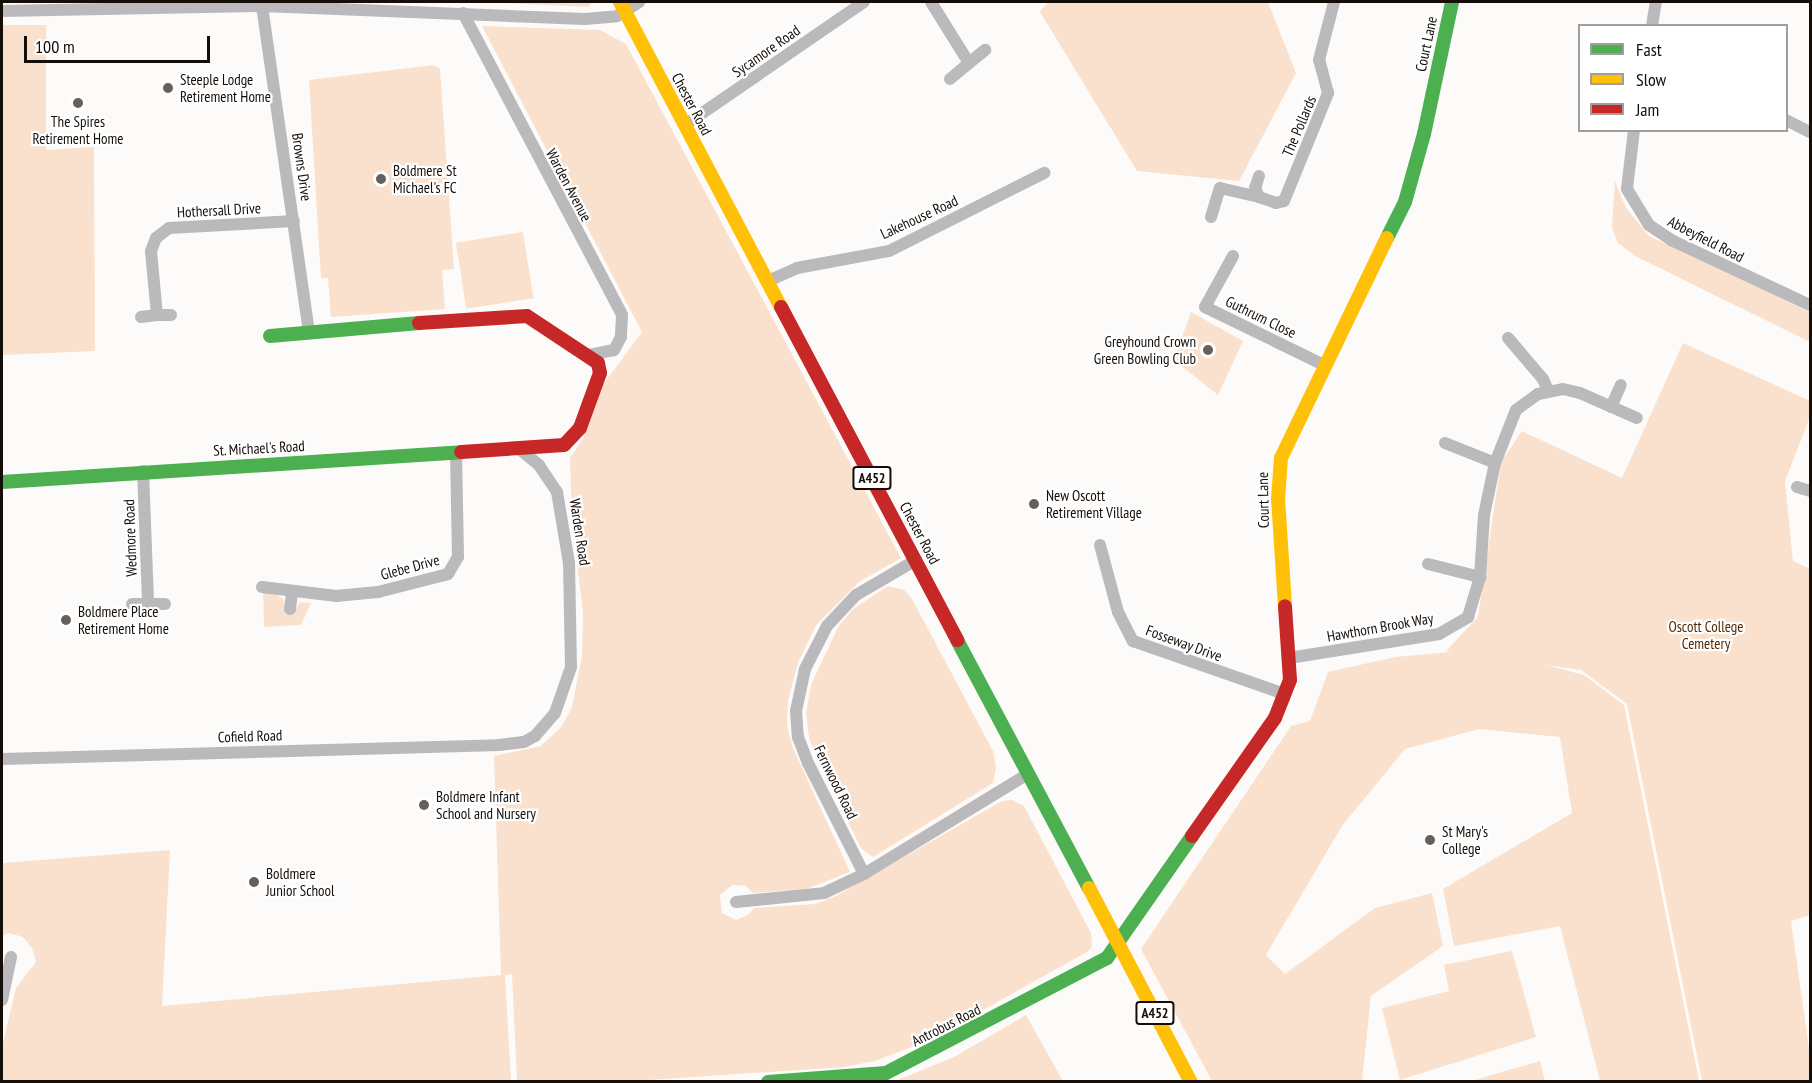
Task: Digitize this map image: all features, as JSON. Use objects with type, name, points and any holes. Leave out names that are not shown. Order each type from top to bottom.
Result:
[{"type":"main road","name":"Court Lane","points":[[1120,944],[1264,735],[1284,698],[1290,680],[1277,473],[1288,439],[1405,202],[1424,134],[1452,2]]},
{"type":"main road","name":"Chester Road","points":[[622,7],[1120,944],[1191,1082]]},
{"type":"main road","points":[[270,336],[513,314],[528,316],[589,355],[598,363],[600,373],[576,435],[564,445],[519,449]]},
{"type":"main road","name":"St. Michael's Road","points":[[2,482],[143,471],[519,449]]},
{"type":"main road","name":"Antrobus Road","points":[[768,1082],[886,1073],[1101,961],[1120,944]]},
{"type":"street","points":[[2,11],[262,6],[585,19],[639,2]]},
{"type":"street","name":"Sycamore Road","points":[[685,125],[864,2]]},
{"type":"street","points":[[931,2],[969,63]]},
{"type":"street","name":"The Pollards","points":[[1211,217],[1220,188],[1276,203],[1284,201],[1325,103],[1328,84],[1319,60],[1334,2]]},
{"type":"street","points":[[1652,24],[1656,2]]},
{"type":"street","name":"Browns Drive","points":[[262,6],[309,333]]},
{"type":"street","name":"Warden Avenue","points":[[463,13],[622,315],[623,327],[614,350],[589,355]]},
{"type":"street","points":[[950,79],[985,50]]},
{"type":"street","points":[[1788,121],[1810,132]]},
{"type":"street","name":"Abbeyfield Road","points":[[1634,132],[1627,189],[1649,225],[1671,240],[1810,305]]},
{"type":"street","name":"Lakehouse Road","points":[[768,281],[797,268],[889,251],[1044,173]]},
{"type":"street","points":[[1259,176],[1255,188],[1260,197]]},
{"type":"street","name":"Hothersall Drive","points":[[157,315],[151,251],[156,238],[169,228],[294,221]]},
{"type":"street","name":"Guthrum Close","points":[[1233,256],[1205,307],[1324,364]]},
{"type":"street","points":[[141,318],[171,315]]},
{"type":"street","points":[[1508,338],[1531,354],[1548,390],[1580,393],[1636,418]]},
{"type":"street","points":[[1611,407],[1621,385]]},
{"type":"street","name":"Hawthorn Brook Way","points":[[1289,658],[1439,634],[1468,617],[1480,578],[1484,515],[1495,463],[1516,410],[1548,390]]},
{"type":"street","points":[[1445,443],[1495,463]]},
{"type":"street","name":"Warden Road","points":[[499,745],[524,742],[544,729],[564,693],[571,667],[569,563],[557,492],[539,465],[519,449]]},
{"type":"street","name":"Glebe Drive","points":[[262,587],[336,596],[378,592],[448,574],[458,557],[456,453]]},
{"type":"street","name":"Wedmore Road","points":[[143,471],[148,604]]},
{"type":"street","points":[[1797,486],[1810,491]]},
{"type":"street","name":"Fosseway Drive","points":[[1100,545],[1118,612],[1133,641],[1279,692],[1284,698]]},
{"type":"street","name":"Fernwood Road","points":[[864,874],[808,763],[798,737],[796,711],[805,669],[826,626],[856,595],[916,560]]},
{"type":"street","points":[[1428,564],[1480,578]]},
{"type":"street","points":[[290,609],[292,592]]},
{"type":"street","points":[[132,604],[165,604]]},
{"type":"street","name":"Cofield Road","points":[[2,759],[499,745]]},
{"type":"street","points":[[736,902],[824,893],[864,874],[1028,774]]},
{"type":"street","points":[[2,1000],[11,957]]},
{"type":"green space","points":[[484,2],[593,2],[588,7]]},
{"type":"green space","points":[[1048,2],[1268,2],[1296,73],[1239,181],[1137,171],[1040,12]]},
{"type":"green space","points":[[2,25],[46,25],[46,150],[94,147],[95,351],[2,355]]},
{"type":"green space","points":[[482,26],[600,30],[626,44],[901,558],[859,582],[816,625],[798,663],[788,700],[787,726],[793,748],[850,872],[806,889],[753,893],[746,886],[732,885],[720,895],[722,913],[736,920],[748,915],[754,908],[815,904],[834,897],[1002,801],[1012,800],[1024,806],[1091,933],[1092,947],[1087,952],[927,1041],[875,1061],[844,1067],[634,1081],[517,1081],[512,974],[505,975],[511,1081],[2,1082],[2,1047],[16,988],[36,962],[32,948],[23,937],[9,933],[2,936],[2,863],[170,850],[162,1006],[501,975],[494,756],[541,746],[562,726],[572,707],[582,656],[583,612],[572,521],[570,458],[583,439],[599,390],[642,332]]},
{"type":"green space","name":"Boldmere St Michael's FC","points":[[434,65],[440,69],[454,269],[442,270],[445,309],[331,317],[328,278],[321,278],[309,80]]},
{"type":"green space","points":[[1615,181],[1626,208],[1649,236],[1810,312],[1810,342],[1635,256],[1618,243],[1612,228]]},
{"type":"green space","points":[[523,232],[533,298],[466,309],[456,243]]},
{"type":"green space","name":"Greyhound Crown Green Bowling Club","points":[[1191,312],[1243,341],[1218,395],[1174,360]]},
{"type":"green space","name":"Oscott College Cemetery","points":[[1683,343],[1810,401],[1810,417],[1785,481],[1793,561],[1810,569],[1810,915],[1791,921],[1810,1055],[1810,1081],[1702,1081],[1627,704],[1581,670],[1546,665],[1584,675],[1624,705],[1699,1081],[1600,1081],[1560,926],[1454,946],[1443,889],[1572,813],[1560,737],[1479,729],[1405,749],[1342,826],[1266,955],[1285,974],[1375,908],[1432,893],[1443,946],[1371,996],[1362,1081],[1212,1081],[1141,949],[1291,726],[1310,721],[1328,672],[1395,657],[1451,652],[1446,651],[1478,617],[1501,462],[1522,431],[1622,478]]},
{"type":"green space","points":[[263,585],[283,599],[286,614],[293,615],[300,602],[311,603],[301,625],[264,627]]},
{"type":"green space","points":[[888,586],[904,590],[912,599],[993,751],[996,767],[993,783],[873,857],[861,848],[820,765],[809,738],[806,713],[811,685],[838,627],[853,609]]},
{"type":"green space","points":[[1512,951],[1536,1037],[1400,1080],[1382,1008],[1449,991],[1444,965]]},
{"type":"green space","points":[[1026,1015],[1063,1081],[895,1081],[954,1057]]},
{"type":"green space","points":[[1540,1061],[1545,1081],[1471,1081]]},
{"type":"traffic: fast","points":[[1387,238],[1405,202],[1424,134],[1452,2]]},
{"type":"traffic: fast","points":[[270,336],[419,323]]},
{"type":"traffic: fast","points":[[2,482],[461,452]]},
{"type":"traffic: fast","points":[[957,640],[1089,888]]},
{"type":"traffic: fast","points":[[768,1082],[886,1073],[1107,958],[1192,836]]},
{"type":"traffic: slow","points":[[620,2],[781,307]]},
{"type":"traffic: slow","points":[[1285,606],[1278,499],[1281,458],[1387,238]]},
{"type":"traffic: slow","points":[[1089,888],[1191,1082]]},
{"type":"traffic: jam","points":[[781,307],[957,640]]},
{"type":"traffic: jam","points":[[419,323],[527,316],[598,363],[600,373],[580,428],[564,445],[461,452]]},
{"type":"traffic: jam","points":[[1192,836],[1275,718],[1290,680],[1285,606]]},
{"type":"place","name":"Steeple Lodge Retirement Home","points":[[168,88]]},
{"type":"place","name":"The Spires Retirement Home","points":[[78,103]]},
{"type":"place","name":"Boldmere St Michael's FC","points":[[381,179]]},
{"type":"place","name":"Greyhound Crown Green Bowling Club","points":[[1208,350]]},
{"type":"place","name":"New Oscott Retirement Village","points":[[1034,504]]},
{"type":"place","name":"Boldmere Place Retirement Home","points":[[66,620]]},
{"type":"place","name":"Boldmere Infant School and Nursery","points":[[424,805]]},
{"type":"place","name":"St Mary's College","points":[[1430,840]]},
{"type":"place","name":"Boldmere Junior School","points":[[254,882]]}]
